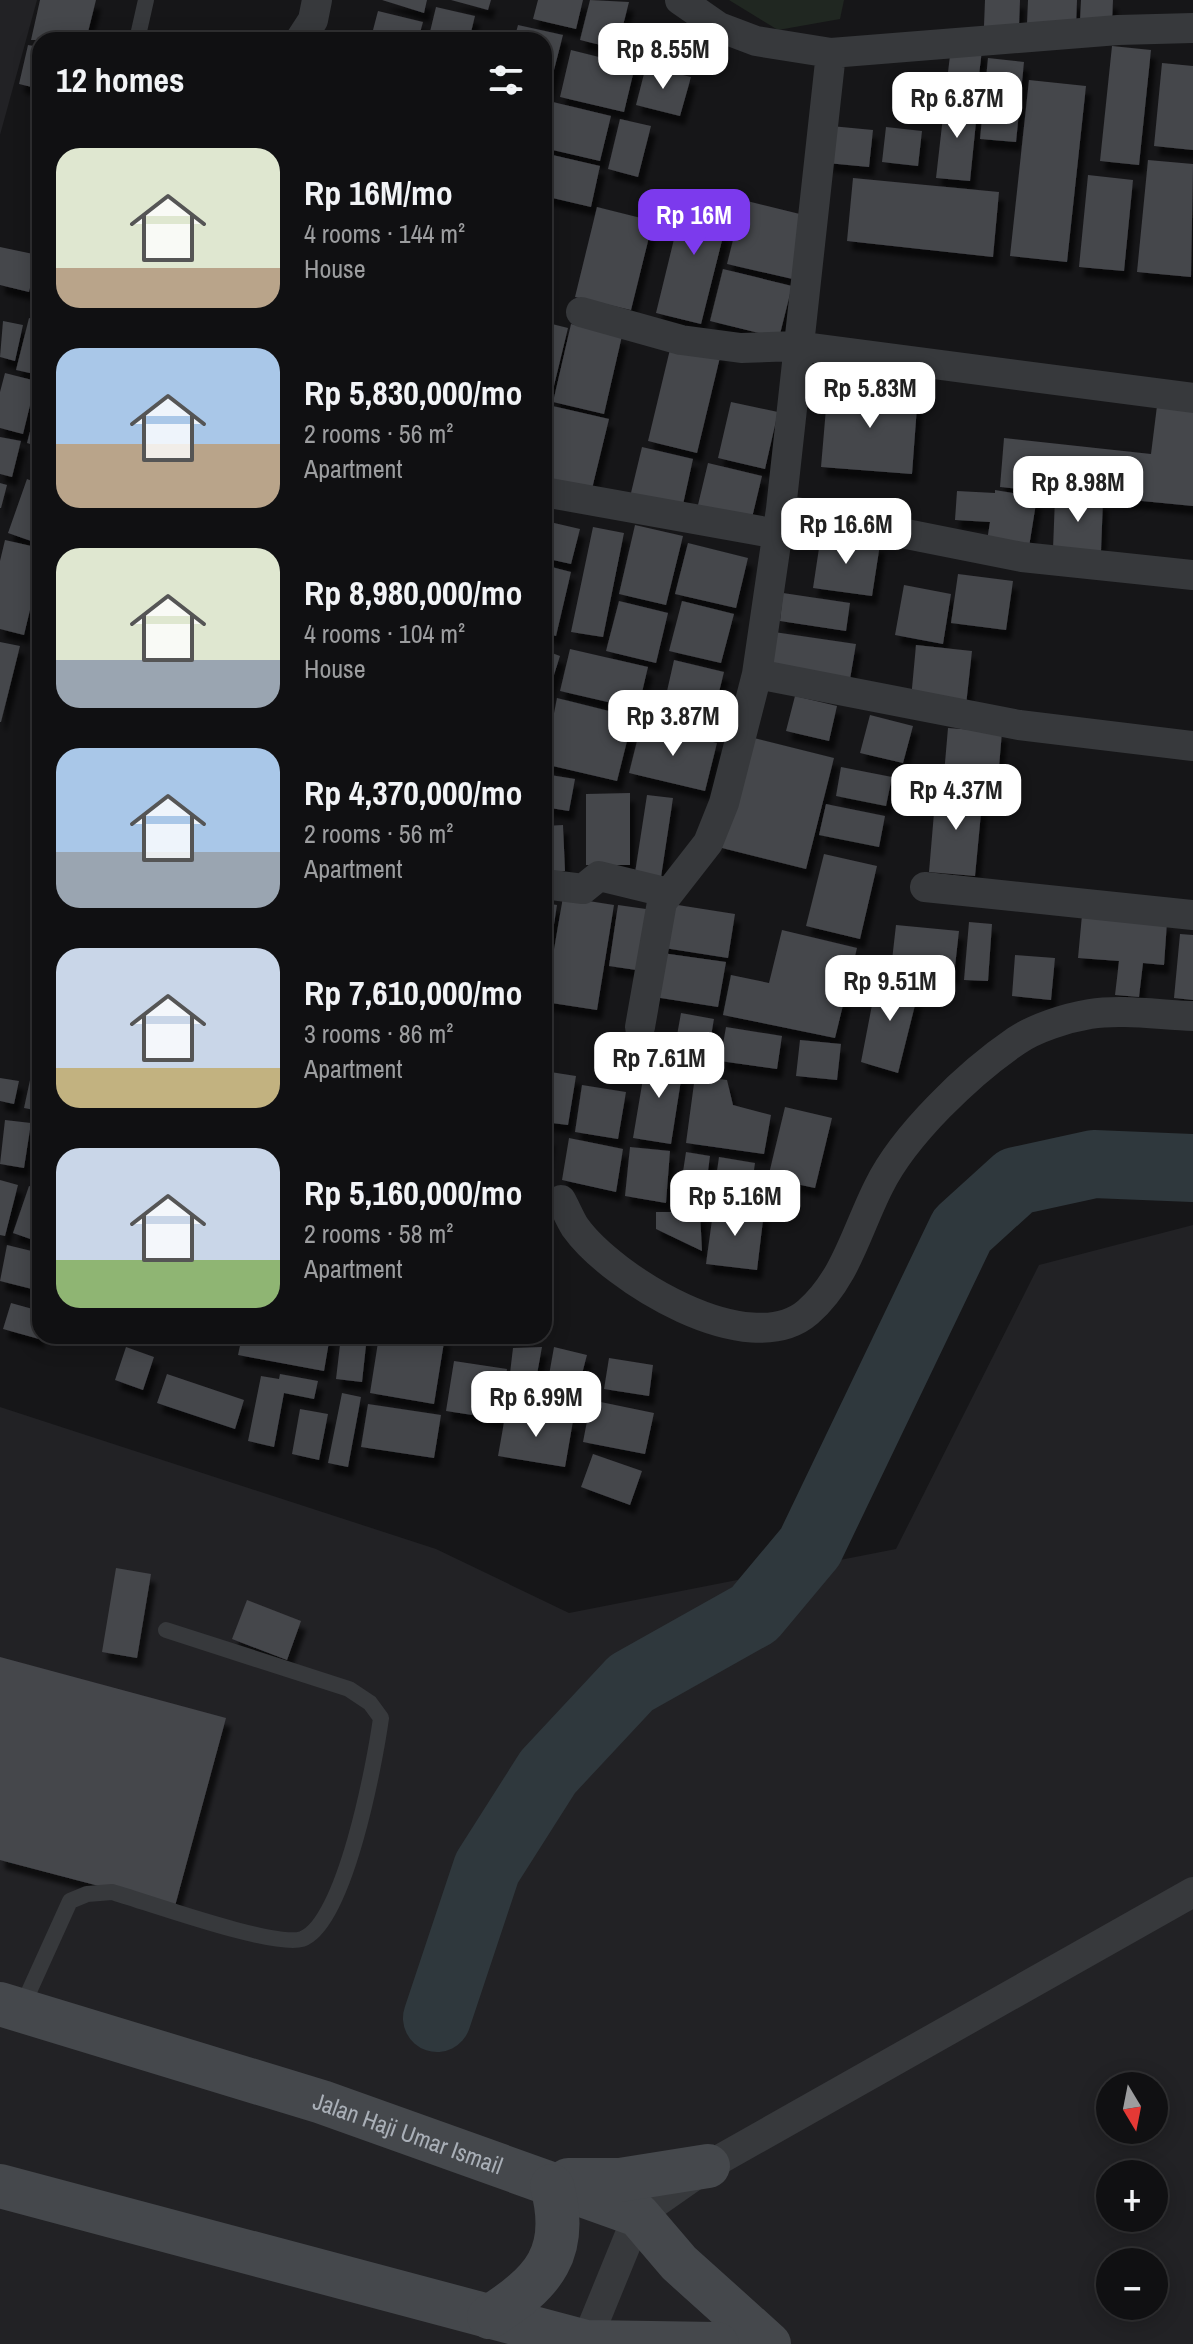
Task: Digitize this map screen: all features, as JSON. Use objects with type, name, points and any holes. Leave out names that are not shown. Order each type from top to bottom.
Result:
[{"type":"main road","name":"Jalan Haji Umar Ismail","points":[[10,2007],[322,2102],[638,2215]]},
{"type":"main road","points":[[478,2314],[530,2290],[544,2273],[559,2230],[534,2179],[620,2180],[708,2166]]},
{"type":"main road","points":[[0,2186],[586,2343],[717,2344]]},
{"type":"main road","points":[[638,2215],[679,2263],[769,2344]]},
{"type":"street","points":[[305,32],[313,20],[317,0]]},
{"type":"street","points":[[680,0],[719,27],[756,41],[831,53],[1118,30],[1193,28]]},
{"type":"street","points":[[640,1027],[662,902],[708,843],[724,803],[757,674],[780,521],[831,53]]},
{"type":"street","points":[[581,312],[681,340],[741,348],[797,346],[1193,398]]},
{"type":"street","points":[[552,493],[780,521],[1022,557],[1193,575]]},
{"type":"street","points":[[757,674],[1019,725],[1193,746]]},
{"type":"street","points":[[552,885],[583,889],[599,876],[669,893]]},
{"type":"street","points":[[925,887],[1193,915]]},
{"type":"street","points":[[561,1200],[576,1227],[596,1248],[656,1292],[722,1324],[755,1329],[787,1324],[806,1314],[827,1293],[845,1263],[879,1184],[908,1139],[1016,1041],[1045,1027],[1091,1014],[1193,1016]]},
{"type":"street","points":[[586,2343],[638,2215],[708,2166],[1193,1892]]},
{"type":"lane","points":[[139,32],[146,0]]},
{"type":"lane","points":[[10,2007],[70,1901],[87,1894],[112,1892],[262,1936],[302,1939],[325,1923],[370,1796],[381,1718],[370,1703],[349,1689],[166,1630]]},
{"type":"shaded area","points":[[0,0],[37,0],[0,135]]},
{"type":"shaded area","points":[[729,0],[844,0],[840,19],[778,30]]},
{"type":"shaded area","points":[[1193,1225],[1193,2344],[0,2344],[0,1407],[436,1549],[569,1613],[896,1549],[1039,1265]]},
{"type":"building","points":[[40,0],[96,0],[88,32],[33,32]]},
{"type":"building","points":[[382,0],[427,0],[424,13]]},
{"type":"building","points":[[451,0],[491,0],[488,10]]},
{"type":"building","points":[[538,0],[583,0],[576,29],[533,19]]},
{"type":"building","points":[[590,0],[629,2],[617,49],[580,40]]},
{"type":"building","points":[[985,0],[1020,0],[1019,26],[984,26]]},
{"type":"building","points":[[1028,0],[1077,0],[1076,26],[1027,24]]},
{"type":"building","points":[[1081,0],[1113,0],[1112,22],[1080,21]]},
{"type":"building","points":[[436,7],[475,16],[471,32],[430,32]]},
{"type":"building","points":[[378,11],[423,22],[420,32],[373,30]]},
{"type":"building","points":[[518,25],[550,32],[516,32]]},
{"type":"building","points":[[552,33],[563,35],[552,78]]},
{"type":"building","points":[[28,45],[32,46],[32,87],[19,84]]},
{"type":"building","points":[[1112,46],[1151,50],[1139,165],[1100,161]]},
{"type":"building","points":[[951,47],[982,50],[977,92],[946,89]]},
{"type":"building","points":[[571,50],[635,66],[624,112],[560,97]]},
{"type":"building","points":[[988,58],[1024,62],[1016,142],[980,139]]},
{"type":"building","points":[[1162,63],[1193,66],[1193,150],[1154,146]]},
{"type":"building","points":[[646,66],[691,77],[680,116],[636,105]]},
{"type":"building","points":[[1029,80],[1086,86],[1067,262],[1010,256]]},
{"type":"building","points":[[945,99],[978,102],[970,181],[936,178]]},
{"type":"building","points":[[553,102],[611,116],[600,161],[552,150]]},
{"type":"building","points":[[620,119],[651,126],[638,177],[608,169]]},
{"type":"building","points":[[831,126],[873,130],[869,167],[827,163]]},
{"type":"building","points":[[886,127],[922,131],[918,166],[882,162]]},
{"type":"building","points":[[552,155],[600,166],[591,207],[552,198]]},
{"type":"building","points":[[1148,160],[1193,164],[1191,277],[1137,272]]},
{"type":"building","points":[[1088,175],[1133,180],[1124,271],[1079,267]]},
{"type":"building","points":[[853,178],[999,192],[993,257],[847,241]]},
{"type":"building","points":[[686,190],[732,201],[701,324],[656,313]]},
{"type":"building","points":[[743,200],[812,217],[797,280],[727,264]]},
{"type":"building","points":[[597,207],[653,221],[631,310],[575,297]]},
{"type":"building","points":[[0,247],[32,254],[29,292],[0,285]]},
{"type":"building","points":[[723,269],[792,286],[779,338],[710,321]]},
{"type":"building","points":[[29,318],[32,319],[32,373],[16,370]]},
{"type":"building","points":[[3,321],[23,325],[15,361],[0,357]]},
{"type":"building","points":[[552,324],[568,328],[552,394]]},
{"type":"building","points":[[571,324],[622,336],[604,414],[553,402]]},
{"type":"building","points":[[672,341],[721,353],[697,453],[648,441]]},
{"type":"building","points":[[5,373],[32,380],[32,397],[23,434],[0,428],[0,392]]},
{"type":"building","points":[[828,385],[918,393],[912,474],[821,467]]},
{"type":"building","points":[[1158,398],[1193,402],[1193,506],[1000,487],[1004,438],[1151,454]]},
{"type":"building","points":[[731,402],[778,412],[765,469],[718,458]]},
{"type":"building","points":[[552,406],[609,419],[590,497],[552,489]]},
{"type":"building","points":[[32,424],[32,445],[27,443]]},
{"type":"building","points":[[0,437],[21,441],[12,477],[0,474]]},
{"type":"building","points":[[642,447],[693,459],[682,509],[630,497]]},
{"type":"building","points":[[708,463],[762,476],[751,522],[697,509]]},
{"type":"building","points":[[27,479],[32,481],[32,541],[8,533]]},
{"type":"building","points":[[0,483],[7,485],[1,508],[0,508]]},
{"type":"building","points":[[995,490],[1037,497],[1029,547],[987,541],[990,522],[955,520],[957,491],[995,493]]},
{"type":"building","points":[[1055,498],[1103,500],[1101,551],[1053,549]]},
{"type":"building","points":[[552,522],[580,529],[571,564],[552,560]]},
{"type":"building","points":[[635,525],[683,536],[666,605],[619,594]]},
{"type":"building","points":[[593,527],[624,533],[603,637],[571,632]]},
{"type":"building","points":[[821,535],[880,544],[872,596],[813,588]]},
{"type":"building","points":[[5,540],[32,546],[32,602],[24,635],[0,629],[0,561]]},
{"type":"building","points":[[688,543],[748,558],[736,608],[675,594]]},
{"type":"building","points":[[552,567],[571,572],[556,636],[552,635]]},
{"type":"building","points":[[958,574],[1013,581],[1006,630],[951,623]]},
{"type":"building","points":[[904,585],[951,594],[943,644],[895,635]]},
{"type":"building","points":[[783,593],[850,603],[846,631],[780,621]]},
{"type":"building","points":[[619,601],[668,613],[656,663],[606,651]]},
{"type":"building","points":[[682,601],[734,614],[721,663],[669,651]]},
{"type":"building","points":[[774,632],[856,644],[849,685],[768,673]]},
{"type":"building","points":[[0,642],[20,646],[1,722],[0,722]]},
{"type":"building","points":[[916,645],[972,651],[966,705],[911,699]]},
{"type":"building","points":[[570,649],[648,667],[638,709],[560,691]]},
{"type":"building","points":[[552,653],[560,656],[552,681]]},
{"type":"building","points":[[674,660],[724,672],[712,720],[663,709]]},
{"type":"building","points":[[795,696],[837,706],[829,741],[786,731]]},
{"type":"building","points":[[557,698],[633,717],[617,781],[552,766],[552,723]]},
{"type":"building","points":[[870,715],[913,726],[903,763],[860,753]]},
{"type":"building","points":[[641,725],[717,743],[705,791],[629,773]]},
{"type":"building","points":[[948,728],[1002,732],[997,790],[943,786]]},
{"type":"building","points":[[746,736],[834,758],[806,869],[718,847]]},
{"type":"building","points":[[841,767],[892,777],[886,806],[836,796]]},
{"type":"building","points":[[552,775],[575,779],[569,811],[552,808]]},
{"type":"building","points":[[936,789],[983,792],[975,876],[929,872]]},
{"type":"building","points":[[630,793],[630,865],[586,865],[586,794]]},
{"type":"building","points":[[647,795],[673,798],[661,877],[635,873]]},
{"type":"building","points":[[826,804],[885,816],[879,847],[819,835]]},
{"type":"building","points":[[563,825],[565,871],[552,872],[552,826]]},
{"type":"building","points":[[824,854],[877,866],[860,939],[806,926]]},
{"type":"building","points":[[563,897],[614,905],[597,1010],[552,1003],[552,961]]},
{"type":"building","points":[[665,903],[735,914],[728,958],[658,947]]},
{"type":"building","points":[[552,904],[557,905],[552,937]]},
{"type":"building","points":[[618,905],[653,910],[643,971],[609,966]]},
{"type":"building","points":[[1082,915],[1167,922],[1164,965],[1143,963],[1139,997],[1115,995],[1119,961],[1078,958]]},
{"type":"building","points":[[969,922],[992,924],[988,981],[964,980]]},
{"type":"building","points":[[896,925],[959,931],[954,975],[891,969]]},
{"type":"building","points":[[782,930],[857,948],[835,1038],[723,1015],[731,975],[769,983]]},
{"type":"building","points":[[1180,934],[1193,935],[1193,1000],[1174,998]]},
{"type":"building","points":[[655,952],[726,962],[718,1007],[648,996]]},
{"type":"building","points":[[1015,955],[1055,958],[1051,1000],[1012,996]]},
{"type":"building","points":[[877,979],[921,981],[898,1073],[861,1062]]},
{"type":"building","points":[[681,1013],[714,1019],[709,1047],[676,1041]]},
{"type":"building","points":[[726,1027],[782,1036],[777,1069],[720,1061]]},
{"type":"building","points":[[800,1040],[841,1044],[837,1080],[796,1076]]},
{"type":"building","points":[[647,1055],[684,1061],[671,1144],[633,1138]]},
{"type":"building","points":[[552,1072],[576,1076],[568,1125],[552,1123]]},
{"type":"building","points":[[695,1076],[727,1080],[733,1105],[771,1115],[764,1154],[686,1143]]},
{"type":"building","points":[[0,1078],[19,1081],[14,1104],[0,1101]]},
{"type":"building","points":[[30,1080],[32,1080],[32,1110],[24,1108]]},
{"type":"building","points":[[582,1085],[626,1092],[618,1139],[575,1132]]},
{"type":"building","points":[[785,1107],[832,1118],[815,1188],[768,1178]]},
{"type":"building","points":[[5,1120],[31,1123],[24,1168],[0,1164]]},
{"type":"building","points":[[569,1138],[623,1149],[616,1192],[562,1180]]},
{"type":"building","points":[[630,1147],[670,1151],[666,1203],[625,1196]]},
{"type":"building","points":[[686,1152],[710,1156],[704,1201],[679,1198]]},
{"type":"building","points":[[719,1157],[755,1163],[750,1198],[714,1192]]},
{"type":"building","points":[[0,1180],[18,1185],[5,1236],[0,1235]]},
{"type":"building","points":[[29,1186],[32,1187],[32,1240],[13,1233]]},
{"type":"building","points":[[714,1205],[764,1212],[757,1270],[706,1264]]},
{"type":"building","points":[[656,1212],[700,1212],[702,1251],[656,1229]]},
{"type":"building","points":[[7,1245],[32,1251],[32,1289],[0,1281]]},
{"type":"building","points":[[11,1303],[32,1309],[32,1337],[3,1329]]},
{"type":"building","points":[[240,1344],[329,1344],[324,1371],[238,1355]]},
{"type":"building","points":[[340,1344],[366,1344],[362,1382],[336,1379]]},
{"type":"building","points":[[378,1344],[444,1344],[434,1404],[370,1393]]},
{"type":"building","points":[[126,1347],[154,1357],[143,1390],[115,1380]]},
{"type":"building","points":[[542,1347],[531,1407],[506,1407],[513,1348]]},
{"type":"building","points":[[554,1347],[587,1355],[571,1415],[543,1409]]},
{"type":"building","points":[[609,1358],[653,1365],[649,1396],[604,1389]]},
{"type":"building","points":[[454,1361],[507,1369],[499,1419],[446,1411]]},
{"type":"building","points":[[167,1374],[244,1400],[235,1429],[157,1403]]},
{"type":"building","points":[[280,1374],[318,1381],[314,1399],[284,1393],[274,1447],[248,1441],[261,1376],[279,1379]]},
{"type":"building","points":[[342,1393],[361,1397],[348,1467],[328,1463]]},
{"type":"building","points":[[591,1400],[654,1413],[645,1454],[583,1442]]},
{"type":"building","points":[[368,1404],[441,1415],[434,1458],[361,1447]]},
{"type":"building","points":[[300,1409],[328,1414],[319,1460],[292,1454]]},
{"type":"building","points":[[506,1411],[573,1421],[565,1467],[498,1456]]},
{"type":"building","points":[[593,1454],[642,1471],[630,1505],[581,1487]]},
{"type":"building","points":[[116,1568],[151,1574],[137,1658],[102,1652]]},
{"type":"building","points":[[247,1600],[301,1621],[287,1660],[232,1639]]},
{"type":"building","points":[[0,1657],[226,1718],[175,1906],[0,1860]]},
{"type":"waterway","points":[[437,2018],[487,1868],[548,1772],[631,1683],[754,1614],[810,1547],[962,1230],[1016,1181],[1094,1164],[1193,1168]]}]
